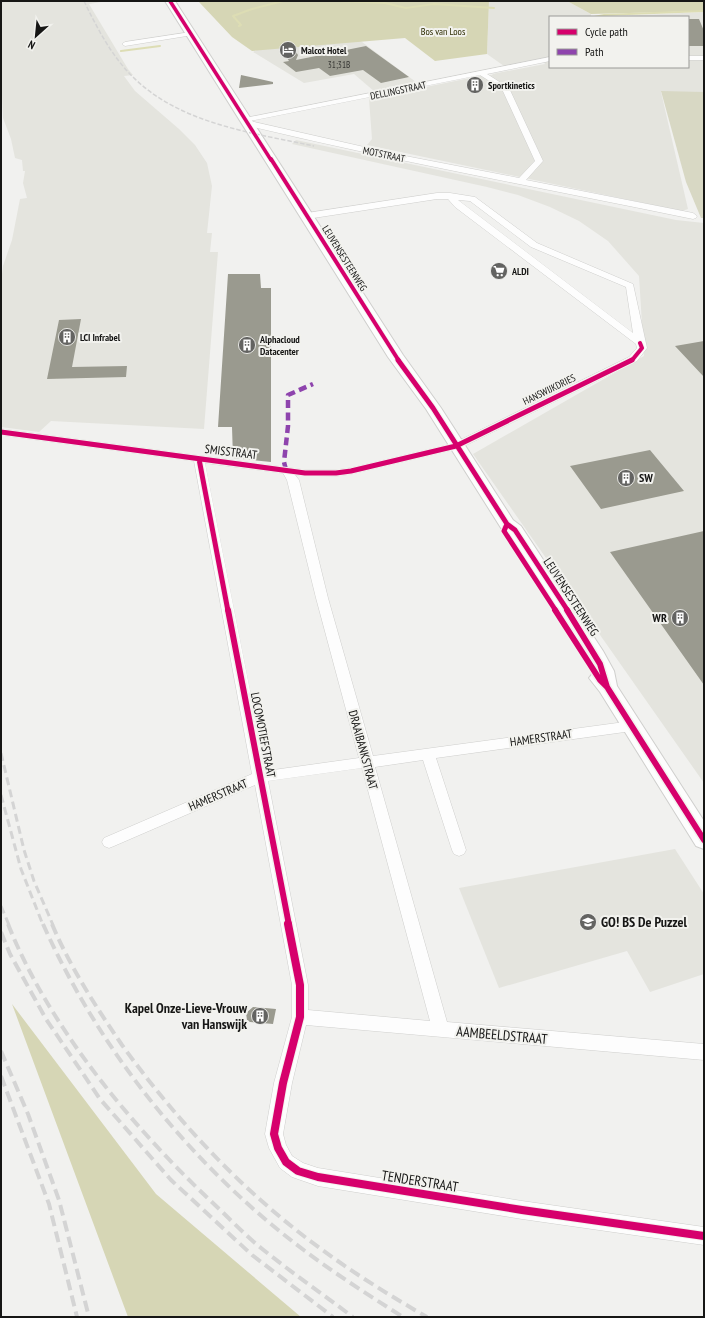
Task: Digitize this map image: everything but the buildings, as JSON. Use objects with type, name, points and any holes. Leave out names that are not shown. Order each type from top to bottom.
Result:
[{"type":"main road","name":"LEUVENSESTEENWEG","points":[[170,1],[365,310],[417,388],[433,408],[507,524],[504,531],[592,667],[607,687],[704,840]]},
{"type":"street","points":[[125,44],[191,34]]},
{"type":"street","points":[[689,58],[704,58]]},
{"type":"street","name":"DELLINGSTRAAT","points":[[246,121],[549,59]]},
{"type":"street","points":[[481,73],[505,88],[539,161],[520,182]]},
{"type":"street","name":"MOTSTRAAT","points":[[246,121],[520,182],[693,216]]},
{"type":"street","points":[[307,216],[437,196],[472,199],[534,245],[630,286],[640,343]]},
{"type":"street","points":[[450,196],[458,205],[640,343]]},
{"type":"street","name":"HANSWIJKDRIES","points":[[456,446],[633,359],[642,348],[640,343]]},
{"type":"street","name":"SMISSTRAAT","points":[[1,432],[305,473],[336,473],[456,446]]},
{"type":"street","name":"LOCOMOTIEFSTRAAT","points":[[199,459],[300,985],[300,1017]]},
{"type":"street","name":"DRAAIBANKSTRAAT","points":[[286,470],[293,480],[310,552],[366,763],[441,1030]]},
{"type":"street","name":"HAMERSTRAAT","points":[[109,842],[260,777],[632,726]]},
{"type":"street","points":[[428,754],[459,850]]},
{"type":"street","name":"AAMBEELDSTRAAT","points":[[300,1017],[704,1052]]},
{"type":"street","name":"TENDERSTRAAT","points":[[300,1017],[283,1083],[274,1134],[278,1148],[286,1162],[298,1171],[318,1177],[514,1209],[704,1236]]},
{"type":"shaded area","points":[[1,1],[107,1],[89,4],[133,75],[124,76],[135,91],[195,145],[207,163],[212,186],[207,233],[212,233],[210,252],[218,252],[204,429],[51,421],[39,432],[1,427],[1,282],[3,266],[12,240],[20,199],[27,198],[23,183],[25,171],[23,171],[22,160],[15,158],[11,139],[3,118],[1,73]]},
{"type":"shaded area","points":[[489,1],[567,1],[591,14],[591,16],[549,16],[549,68],[689,68],[689,16],[620,16],[704,12],[704,92],[661,92],[688,209],[682,211],[367,145],[372,139],[369,99],[375,92],[354,74],[304,83],[253,52],[274,39],[358,39],[416,82],[389,87],[396,93],[545,64],[542,59],[504,66],[487,54]]},
{"type":"shaded area","points":[[296,140],[676,220],[704,223],[704,783],[473,454],[644,356],[639,276],[608,241],[579,221],[550,207],[518,195],[487,187],[292,144]]},
{"type":"shaded area","name":"GO! BS De Puzzel","points":[[675,849],[704,894],[704,974],[650,992],[627,951],[499,988],[459,888]]},
{"type":"green space","name":"Bos van Loos","points":[[489,1],[487,54],[435,61],[405,38],[252,51],[232,37],[199,2]]},
{"type":"green space","points":[[567,1],[704,1],[704,11],[591,14]]},
{"type":"green space","points":[[661,91],[704,92],[704,218],[701,218],[686,182]]},
{"type":"green space","points":[[12,1004],[156,1194],[301,1317],[128,1317]]},
{"type":"waterway","points":[[239,26],[241,25],[233,16],[252,9],[283,1]]},
{"type":"waterway","points":[[339,1],[385,3],[406,8],[434,4],[494,8]]},
{"type":"waterway","points":[[599,16],[704,11]]},
{"type":"waterway","points":[[121,51],[160,46]]},
{"type":"railway","points":[[84,1],[112,52],[126,70],[153,94],[173,106],[219,124],[243,131],[314,146]]},
{"type":"railway","points":[[1,753],[24,850],[34,881],[53,925]]},
{"type":"railway","points":[[1,795],[21,869],[43,925]]},
{"type":"railway","points":[[1,906],[9,925]]},
{"type":"railway","points":[[8,924],[25,963],[46,1001],[70,1039],[96,1075],[154,1144],[249,1238],[353,1317]]},
{"type":"railway","points":[[43,924],[66,971],[92,1017],[121,1062],[153,1104],[188,1144],[225,1182],[264,1218],[305,1251],[403,1317]]},
{"type":"railway","points":[[52,924],[67,956],[84,986],[122,1045],[163,1098],[207,1148],[254,1194],[305,1237],[365,1279],[427,1317]]},
{"type":"railway","points":[[1,932],[10,954],[46,1019],[100,1099],[171,1180],[252,1255],[333,1317]]},
{"type":"railway","points":[[1,1051],[28,1114],[59,1200],[89,1317]]},
{"type":"railway","points":[[1,1076],[49,1204],[77,1317]]},
{"type":"marked path","points":[[286,470],[284,462],[288,426],[288,395],[313,384]]},
{"type":"cycle path","points":[[170,1],[396,357],[433,408],[507,524],[515,530],[592,648],[604,671],[607,687]]},
{"type":"cycle path","points":[[1,432],[305,473],[336,473],[351,471],[456,446],[633,359],[642,348],[640,343]]},
{"type":"cycle path","points":[[199,459],[300,985],[300,1017],[283,1083],[274,1134],[278,1148],[286,1162],[298,1171],[318,1177],[522,1210],[704,1236]]},
{"type":"cycle path","points":[[507,524],[504,531],[600,680],[607,687],[704,840]]},
{"type":"place","name":"Malcot Hotel","points":[[288,50]]},
{"type":"place","name":"Sportkinetics","points":[[475,85]]},
{"type":"place","name":"ALDI","points":[[499,271]]},
{"type":"place","name":"LCI Infrabel","points":[[67,337]]},
{"type":"place","name":"Alphacloud Datacenter","points":[[247,345]]},
{"type":"place","name":"SW","points":[[626,478]]},
{"type":"place","name":"WR","points":[[680,618]]},
{"type":"place","name":"GO! BS De Puzzel","points":[[588,922]]},
{"type":"place","name":"Kapel Onze-Lieve-Vrouw van Hanswijk","points":[[260,1016]]}]
